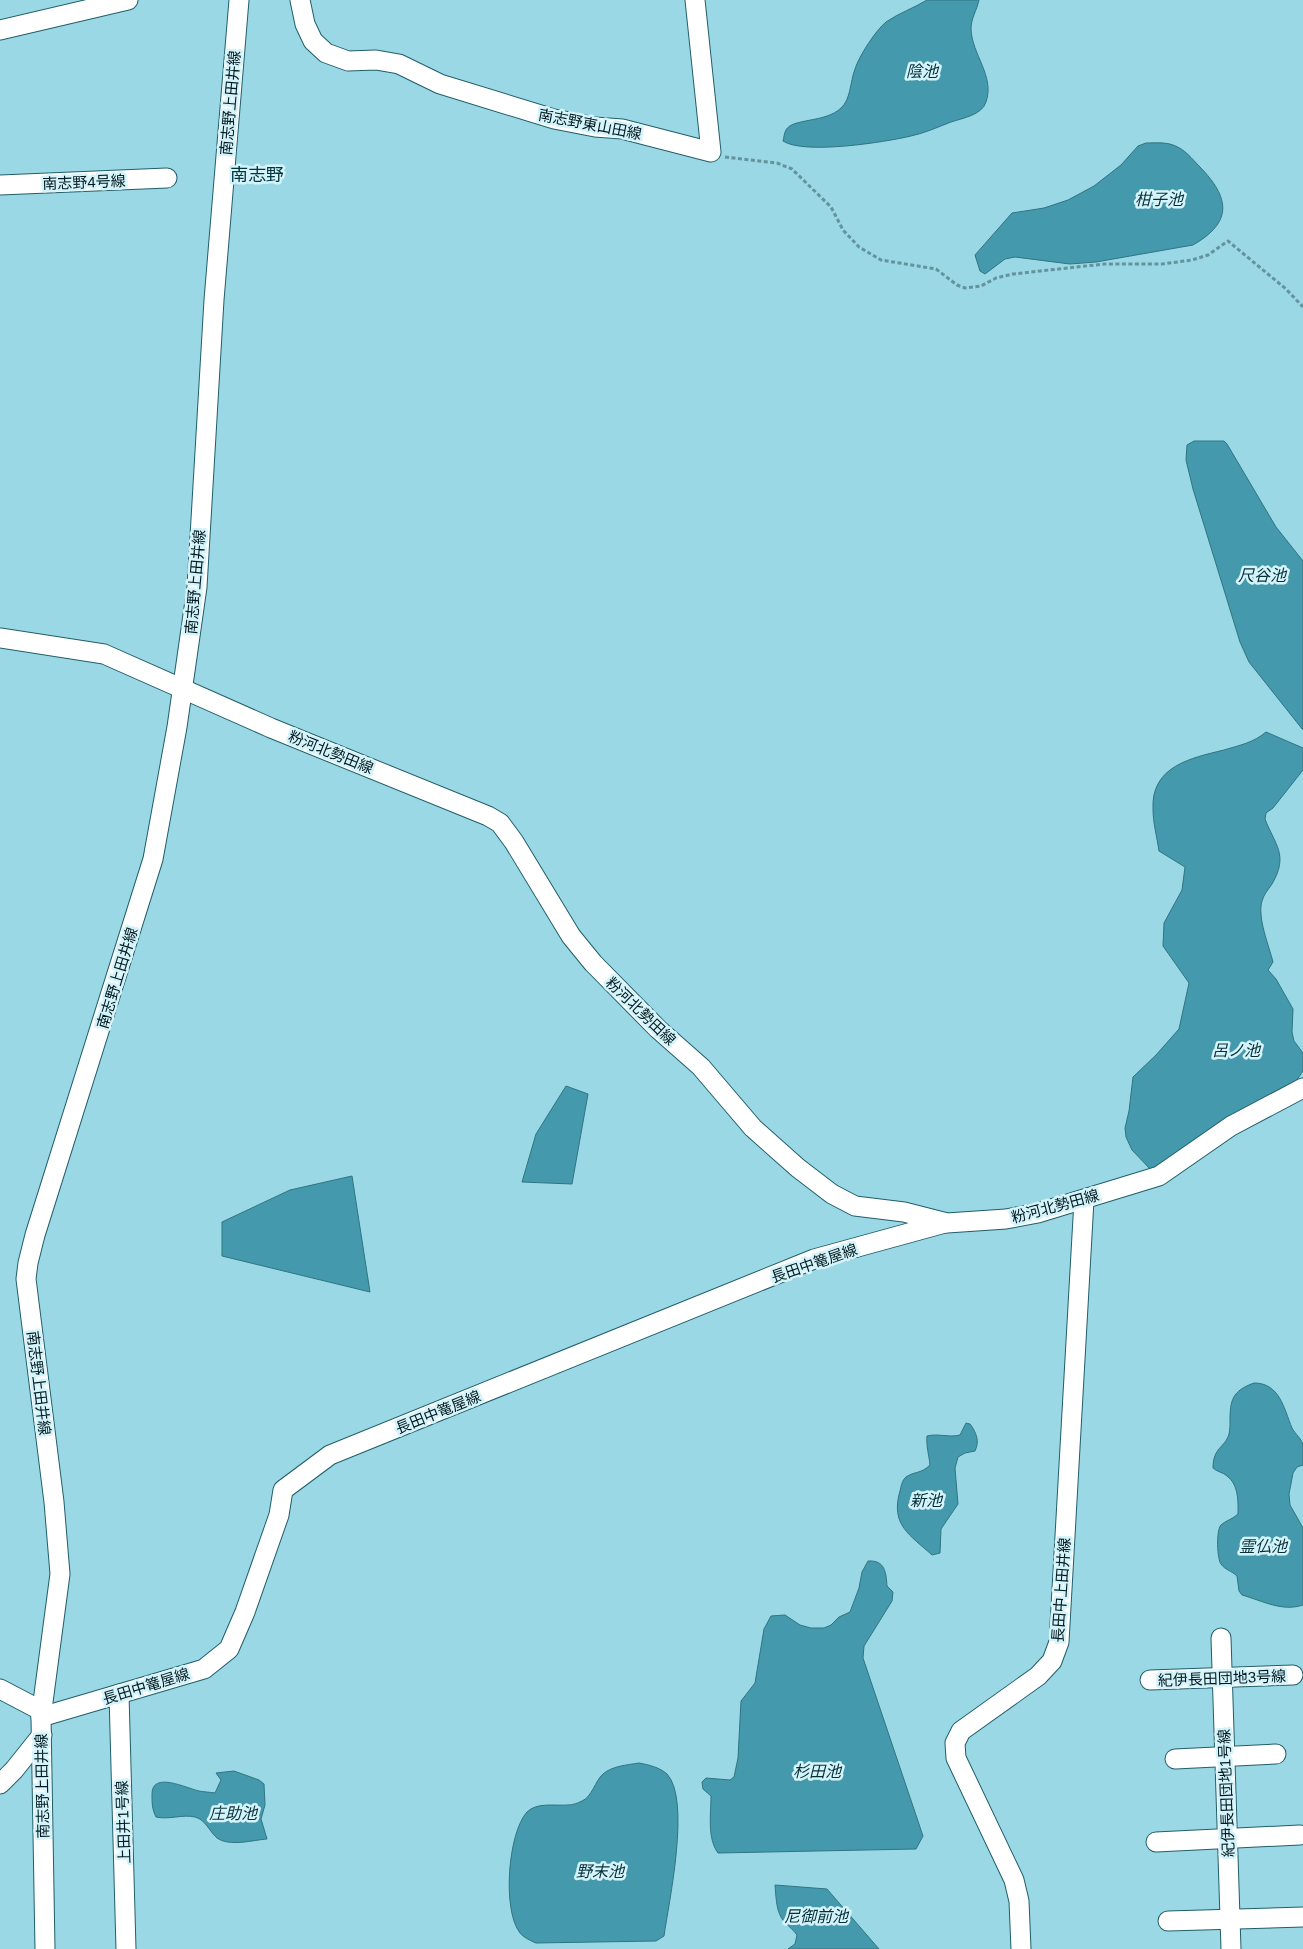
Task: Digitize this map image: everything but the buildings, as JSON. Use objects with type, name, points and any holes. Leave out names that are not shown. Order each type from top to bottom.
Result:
[{"type":"street","points":[[0,30],[128,0]]},
{"type":"street","name":"南志野上田井線","points":[[45,1949],[42,1721],[60,1574],[54,1502],[26,1279],[28,1263],[154,859],[183,688],[196,587],[214,300],[239,0]]},
{"type":"street","name":"南志野東山田線","points":[[300,0],[306,24],[314,41],[326,53],[348,61],[376,60],[399,64],[440,84],[554,119],[595,128],[622,129],[711,152]]},
{"type":"street","points":[[694,0],[711,152]]},
{"type":"street","name":"南志野4号線","points":[[0,185],[167,178]]},
{"type":"street","name":"粉河北勢田線","points":[[0,638],[104,654],[271,728],[488,816],[500,824],[514,842],[571,936],[593,963],[658,1029],[701,1067],[753,1128],[798,1168],[832,1194],[856,1206],[904,1212],[947,1223],[1006,1219],[1038,1213],[1159,1176],[1231,1126],[1303,1088]]},
{"type":"street","name":"長田中上田井線","points":[[1021,1949],[1019,1901],[1014,1880],[956,1758],[954,1743],[961,1731],[1038,1676],[1052,1661],[1059,1642],[1084,1200]]},
{"type":"street","name":"長田中篭屋線","points":[[42,1721],[119,1694],[204,1669],[228,1649],[246,1612],[279,1515],[283,1490],[330,1455],[814,1259],[947,1223]]},
{"type":"street","name":"紀伊長田団地1号線","points":[[1221,1638],[1231,1949]]},
{"type":"street","name":"紀伊長田団地3号線","points":[[1150,1680],[1293,1675]]},
{"type":"street","points":[[0,1688],[42,1721],[14,1770],[0,1784]]},
{"type":"street","name":"上田井1号線","points":[[119,1694],[126,1949]]},
{"type":"street","points":[[1175,1760],[1276,1754]]},
{"type":"street","points":[[1156,1842],[1300,1835]]},
{"type":"street","points":[[1168,1921],[1303,1917]]},
{"type":"path","points":[[711,152],[728,158],[777,163],[792,169],[831,207],[844,230],[860,247],[881,260],[898,264],[927,266],[936,269],[957,285],[965,288],[981,286],[996,278],[1013,274],[1097,265],[1162,264],[1192,260],[1208,255],[1228,240],[1286,289],[1303,307]]},
{"type":"water","name":"陰池","points":[[927,0],[979,0],[971,29],[972,39],[988,83],[986,102],[981,110],[972,115],[899,139],[826,147],[808,147],[783,141],[785,131],[789,126],[827,116],[841,108],[849,95],[857,64],[878,31],[886,22]]},
{"type":"water","name":"柑子池","points":[[1146,143],[1167,143],[1181,149],[1210,178],[1222,199],[1223,209],[1221,218],[1206,236],[1193,245],[1096,262],[1070,264],[1015,257],[1005,259],[985,274],[980,271],[975,255],[1012,213],[1044,208],[1068,200],[1094,186],[1121,165],[1138,146]]},
{"type":"water","name":"尺谷池","points":[[1194,441],[1224,441],[1227,444],[1276,527],[1303,561],[1303,730],[1249,662],[1240,642],[1193,489],[1186,460],[1187,445]]},
{"type":"water","name":"呂ノ池","points":[[1266,732],[1303,748],[1303,770],[1273,808],[1266,813],[1265,819],[1279,850],[1280,858],[1277,874],[1263,899],[1261,915],[1273,962],[1268,970],[1276,979],[1293,1009],[1292,1032],[1294,1041],[1303,1053],[1303,1071],[1294,1084],[1152,1171],[1132,1150],[1126,1137],[1125,1128],[1133,1077],[1179,1029],[1189,983],[1163,946],[1164,923],[1182,890],[1185,867],[1159,851],[1153,814],[1154,794],[1159,783],[1175,766],[1246,743]]},
{"type":"water","points":[[566,1086],[588,1094],[572,1184],[522,1182],[536,1134]]},
{"type":"water","points":[[352,1176],[370,1292],[222,1256],[222,1222],[290,1190]]},
{"type":"water","name":"霊仏池","points":[[1254,1383],[1270,1387],[1280,1398],[1292,1428],[1303,1445],[1303,1465],[1297,1467],[1293,1473],[1289,1494],[1290,1505],[1303,1528],[1303,1605],[1295,1607],[1272,1605],[1242,1595],[1239,1591],[1237,1576],[1223,1566],[1219,1556],[1219,1528],[1238,1514],[1238,1504],[1234,1484],[1225,1475],[1213,1468],[1215,1456],[1229,1434],[1234,1397],[1241,1389]]},
{"type":"water","name":"新池","points":[[966,1423],[970,1424],[976,1433],[975,1451],[958,1457],[955,1468],[958,1504],[941,1529],[940,1553],[932,1555],[910,1535],[900,1521],[898,1503],[901,1486],[906,1477],[924,1470],[930,1465],[927,1436],[960,1435]]},
{"type":"water","name":"杉田池","points":[[868,1561],[874,1561],[884,1568],[887,1586],[893,1592],[892,1601],[864,1646],[863,1658],[923,1836],[916,1849],[718,1853],[711,1833],[711,1796],[703,1789],[702,1782],[706,1778],[730,1780],[734,1777],[738,1758],[741,1701],[755,1683],[764,1629],[771,1616],[785,1615],[800,1625],[811,1628],[824,1628],[831,1625],[839,1617],[850,1612],[859,1588],[862,1572]]},
{"type":"water","name":"野末池","points":[[639,1763],[657,1768],[667,1774],[674,1787],[677,1805],[676,1852],[664,1936],[656,1941],[536,1943],[525,1937],[520,1933],[514,1922],[509,1890],[515,1837],[527,1812],[536,1807],[546,1805],[570,1805],[579,1802],[588,1796],[600,1777],[607,1771],[620,1766]]},
{"type":"water","name":"庄助池","points":[[234,1771],[259,1780],[264,1784],[265,1805],[261,1819],[267,1839],[242,1842],[222,1841],[199,1818],[186,1816],[156,1817],[152,1806],[152,1794],[153,1787],[158,1783],[171,1783],[199,1791],[215,1793],[221,1780],[216,1773]]},
{"type":"water","name":"尼御前池","points":[[775,1885],[827,1889],[879,1949],[788,1949],[795,1944],[797,1935],[779,1913]]},
{"type":"district","name":"南志野","points":[[257,175]]}]
